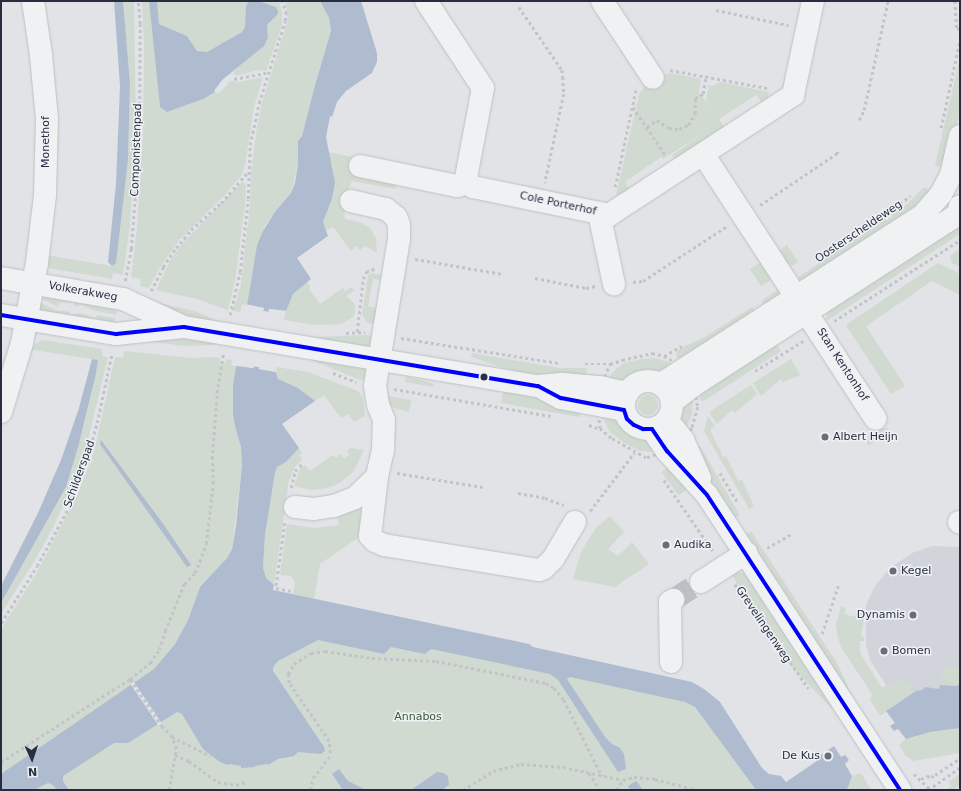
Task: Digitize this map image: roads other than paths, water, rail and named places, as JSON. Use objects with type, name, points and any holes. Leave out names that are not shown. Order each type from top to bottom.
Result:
[{"type":"street","name":"Monethof","points":[[1,412],[22,342],[33,284],[46,195],[47,119],[41,55],[33,1]]},
{"type":"street","points":[[426,1],[483,88],[466,178],[469,183]]},
{"type":"street","points":[[602,1],[652,78]]},
{"type":"street","name":"Cole Porterhof","points":[[360,166],[457,186],[469,183],[473,187],[604,214],[676,171],[793,95],[813,1]]},
{"type":"street","name":"Oosterscheldeweg","points":[[664,417],[694,385],[922,216],[941,194],[951,175],[950,135]]},
{"type":"street","points":[[703,154],[802,304]]},
{"type":"street","points":[[941,194],[959,212]]},
{"type":"street","points":[[351,201],[386,209],[396,216],[399,239],[375,386],[378,405],[384,420],[382,450],[370,536],[374,541],[384,545],[539,570],[544,568],[553,559],[576,515]]},
{"type":"street","name":"Oosterscheldeweg","points":[[661,384],[959,212]]},
{"type":"street","points":[[604,214],[614,284]]},
{"type":"street","name":"Volkerakweg","points":[[1,278],[123,299],[184,327],[538,386],[561,398],[625,401]]},
{"type":"street","name":"Stan Kentonhof","points":[[802,304],[876,419]]},
{"type":"street","name":"Volkerakweg","points":[[1,315],[116,334],[184,327]]},
{"type":"street","points":[[664,417],[643,429],[634,425],[627,419],[625,401],[636,384],[649,381],[661,384],[669,392],[664,417],[666,451],[708,495],[746,553],[909,786]]},
{"type":"street","points":[[290,506],[314,509],[334,506],[355,498],[378,474]]},
{"type":"street","points":[[701,582],[746,553]]},
{"type":"street","points":[[671,662],[670,602],[672,600]]},
{"type":"water","points":[[114,1],[123,1],[130,83],[128,160],[116,263],[112,266],[108,262],[116,184],[120,86]]},
{"type":"water","points":[[149,1],[157,1],[159,24],[187,36],[197,51],[207,52],[242,32],[245,27],[246,6],[249,1],[258,1],[276,7],[278,14],[267,25],[268,38],[264,46],[222,80],[214,91],[215,92],[203,99],[167,112],[160,107]]},
{"type":"water","points":[[320,1],[361,1],[377,53],[377,62],[372,73],[346,91],[337,102],[332,117],[330,116],[326,137],[335,183],[332,199],[323,222],[328,236],[297,258],[311,279],[293,294],[286,311],[269,309],[269,312],[263,311],[264,308],[247,305],[257,245],[263,231],[275,212],[291,193],[295,183],[298,164],[298,141],[302,136],[331,31],[329,18]]},
{"type":"water","points":[[92,359],[98,360],[96,374],[79,444],[66,487],[1,603],[1,586],[38,513],[61,460],[79,408]]},
{"type":"water","points":[[236,366],[253,368],[254,366],[259,367],[259,369],[276,372],[278,379],[298,388],[315,401],[282,424],[299,448],[286,462],[277,467],[275,473],[265,535],[263,568],[266,578],[274,585],[273,590],[529,644],[533,647],[692,682],[704,689],[720,702],[762,768],[769,774],[781,776],[786,782],[817,761],[816,758],[834,746],[841,757],[845,755],[849,760],[845,764],[852,776],[846,790],[756,790],[695,707],[685,702],[570,677],[567,679],[605,737],[612,744],[620,748],[624,754],[626,769],[618,772],[558,680],[550,674],[431,649],[425,654],[391,647],[384,654],[318,640],[278,661],[274,666],[273,671],[324,747],[325,751],[321,754],[298,752],[294,756],[278,759],[268,765],[255,767],[241,768],[241,766],[228,765],[220,762],[203,749],[182,714],[177,712],[128,743],[114,743],[63,776],[63,781],[69,790],[57,790],[53,785],[48,783],[34,790],[1,790],[1,774],[154,669],[175,644],[188,620],[200,587],[227,558],[232,549],[236,526],[242,465],[241,447],[233,414],[233,385]]},
{"type":"water","points":[[101,440],[164,525],[191,565],[187,567],[100,444]]},
{"type":"water","points":[[940,685],[960,685],[960,728],[930,732],[906,739],[898,729],[894,731],[890,726],[895,723],[886,711],[916,691],[922,690],[925,687],[939,689]]},
{"type":"water","points":[[339,769],[348,781],[366,790],[343,790],[332,774]]},
{"type":"water","points":[[437,772],[444,773],[448,776],[449,785],[442,790],[411,790]]},
{"type":"water","points":[[636,781],[643,790],[630,790],[628,786]]},
{"type":"tunnel","points":[[673,600],[701,582]]},
{"type":"place","name":"Albert Heijn","points":[[825,437]]},
{"type":"place","name":"Audika","points":[[666,545]]},
{"type":"place","name":"Kegel","points":[[893,571]]},
{"type":"place","name":"Dynamis","points":[[913,615]]},
{"type":"place","name":"Bomen","points":[[884,651]]},
{"type":"place","name":"De Kus","points":[[828,756]]},
{"type":"park label","name":"Annabos","points":[[418,717]]}]
